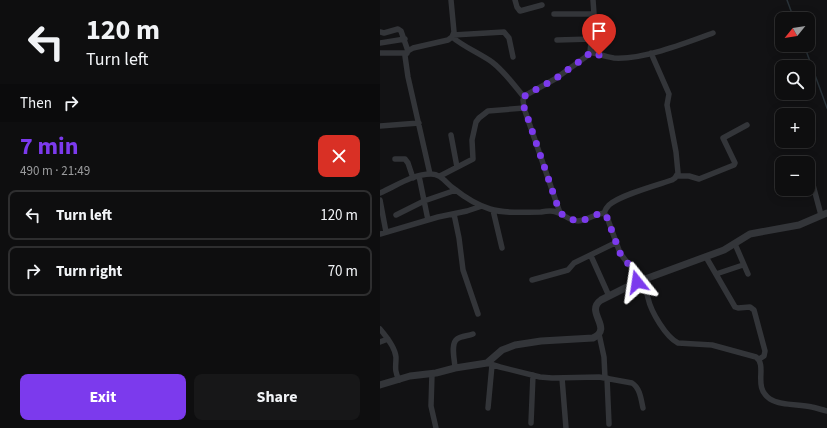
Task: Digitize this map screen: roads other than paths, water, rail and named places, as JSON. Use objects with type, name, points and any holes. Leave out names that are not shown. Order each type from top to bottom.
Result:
[{"type":"street","points":[[451,0],[452,36],[464,47],[492,63],[506,75],[524,97],[524,108],[560,213]]},
{"type":"street","points":[[515,0],[520,11],[542,5]]},
{"type":"street","points":[[524,97],[555,79],[587,56],[590,52],[594,14],[593,0]]},
{"type":"street","points":[[554,14],[594,14]]},
{"type":"street","points":[[380,32],[384,33],[398,29],[401,31],[404,39],[407,52],[405,60],[408,78],[430,174]]},
{"type":"street","points":[[380,53],[407,52],[448,40],[452,36],[504,32],[509,38],[513,57]]},
{"type":"street","points":[[590,52],[618,58],[651,53],[680,45],[713,33]]},
{"type":"street","points":[[380,43],[404,39]]},
{"type":"street","points":[[557,40],[592,39]]},
{"type":"street","points":[[651,53],[669,94],[667,105],[676,152],[677,176]]},
{"type":"street","points":[[440,176],[469,162],[474,157],[472,140],[476,122],[481,116],[488,112],[524,108]]},
{"type":"street","points":[[380,126],[418,123]]},
{"type":"street","points":[[604,214],[608,206],[614,202],[639,191],[672,180],[677,176],[688,176],[700,179],[734,165],[735,163],[723,138],[747,125]]},
{"type":"street","points":[[451,135],[457,167]]},
{"type":"street","points":[[395,159],[405,159],[416,177],[424,201],[428,220]]},
{"type":"street","points":[[380,192],[416,177],[430,174],[440,176],[456,190],[482,206],[493,210],[505,212],[554,211],[575,221],[585,220],[599,214],[604,214]]},
{"type":"street","points":[[396,215],[424,201],[456,190]]},
{"type":"street","points":[[609,424],[604,357],[599,334],[601,326],[595,305],[601,300],[645,279],[724,250],[750,234],[766,230],[792,227],[824,214],[815,190]]},
{"type":"street","points":[[380,200],[386,232]]},
{"type":"street","points":[[380,234],[482,206]]},
{"type":"street","points":[[493,210],[502,248]]},
{"type":"street","points":[[454,214],[463,270],[478,314]]},
{"type":"street","points":[[604,214],[607,217],[624,259],[645,279],[652,309],[666,332],[674,341],[678,343],[712,345],[759,359]]},
{"type":"street","points":[[532,280],[568,270],[574,263],[591,256],[601,249],[616,242]]},
{"type":"street","points":[[735,244],[748,274]]},
{"type":"street","points":[[591,256],[609,296]]},
{"type":"street","points":[[706,257],[735,306],[738,308],[750,307],[754,312],[765,350],[764,356],[759,359]]},
{"type":"street","points":[[716,274],[744,265]]},
{"type":"street","points":[[380,329],[388,340],[395,354],[395,369],[399,380]]},
{"type":"street","points":[[455,368],[455,341],[458,338],[473,334]]},
{"type":"street","points":[[488,408],[490,364],[502,350],[515,345],[541,341],[592,338],[599,334]]},
{"type":"street","points":[[380,342],[388,340]]},
{"type":"street","points":[[759,359],[761,388],[763,393],[768,397],[780,402],[827,411]]},
{"type":"street","points":[[380,385],[417,375],[432,374],[455,368],[490,364],[546,378],[606,378],[634,385],[639,391],[643,408]]},
{"type":"street","points":[[432,374],[431,406],[436,428]]},
{"type":"street","points":[[531,423],[533,375]]},
{"type":"street","points":[[562,378],[566,428]]},
{"type":"waterway","points":[[787,0],[791,12]]},
{"type":"waterway","points":[[807,52],[827,108]]}]
